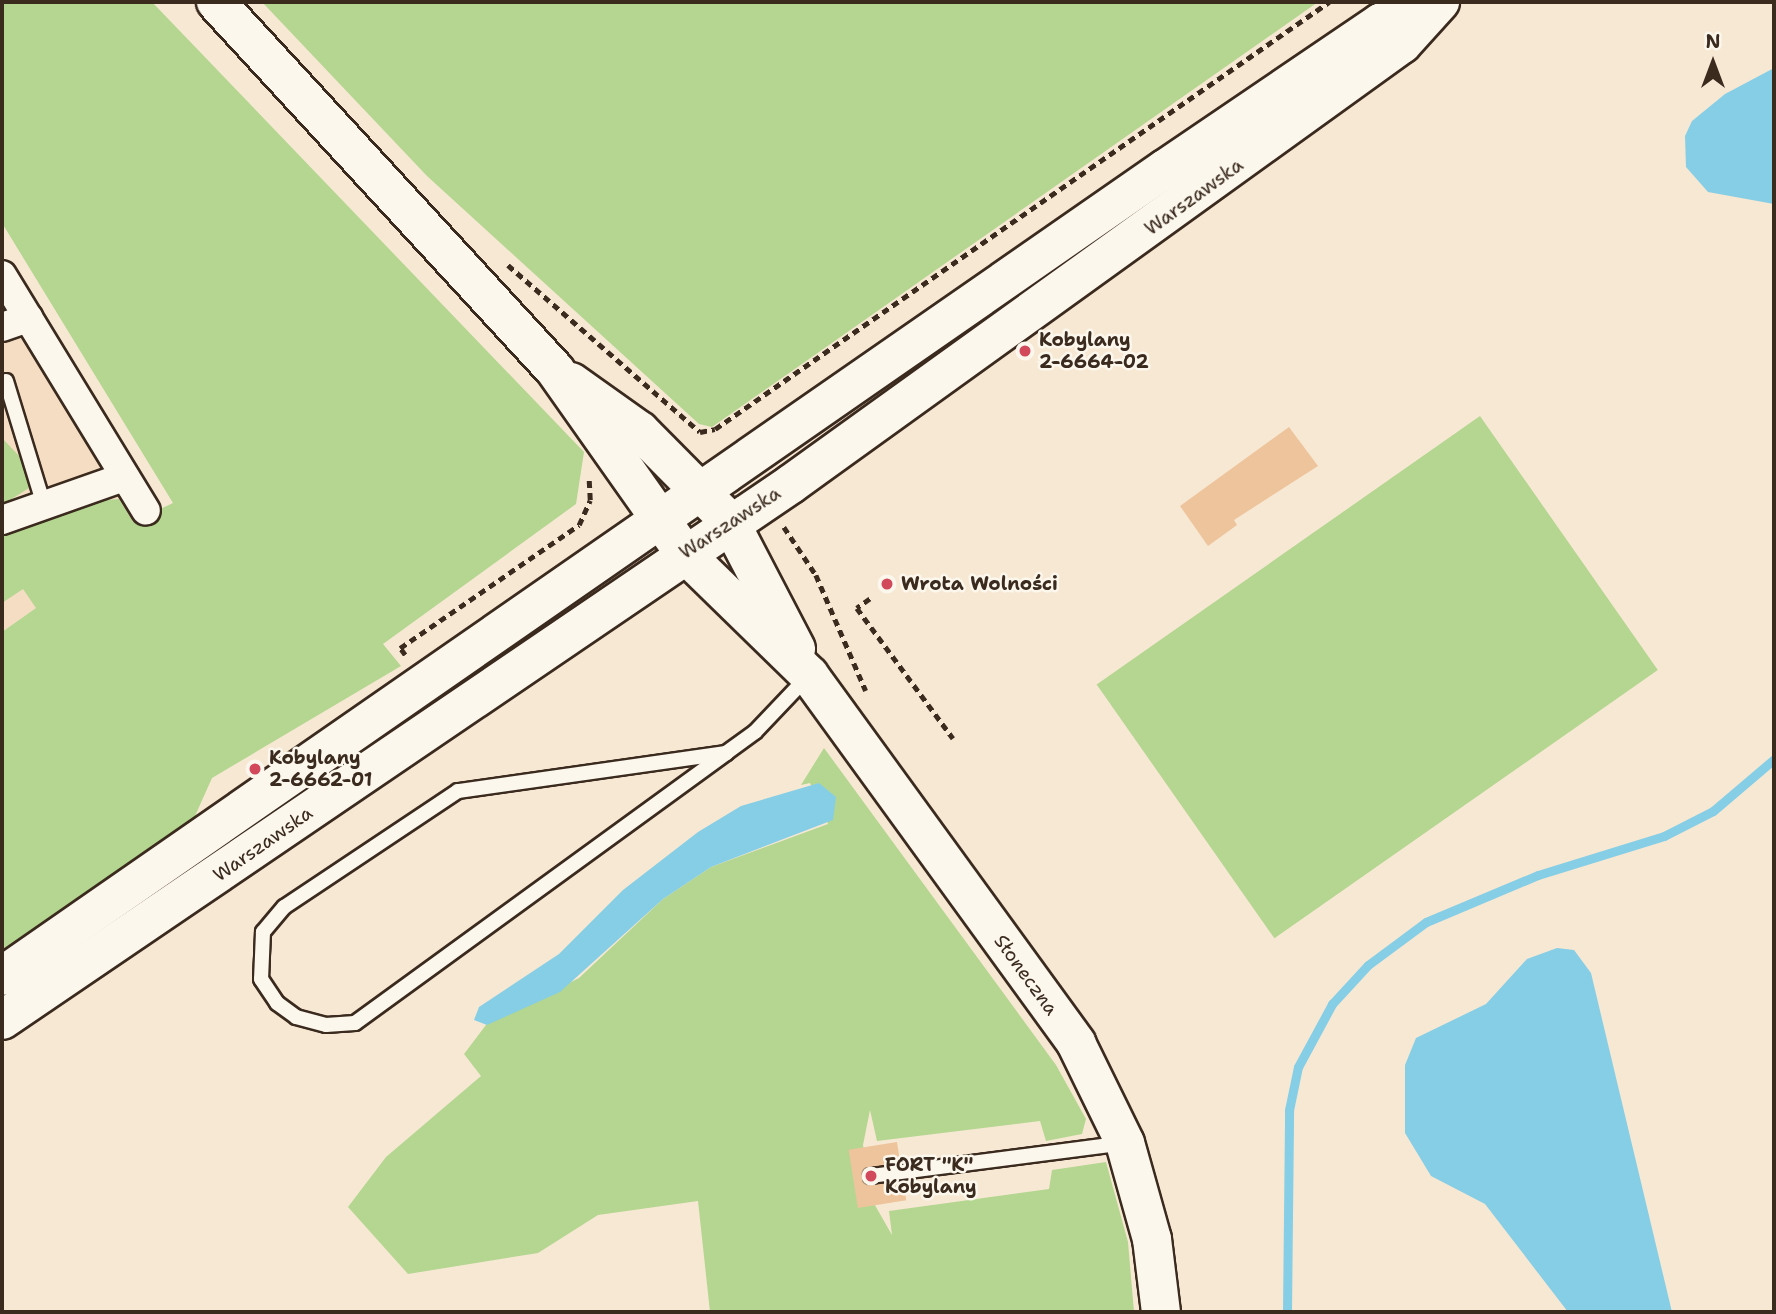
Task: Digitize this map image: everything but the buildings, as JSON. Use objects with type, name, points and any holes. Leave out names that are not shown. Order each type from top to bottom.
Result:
[{"type":"main road","points":[[216,2],[555,370]]},
{"type":"main road","name":"Warszawska","points":[[2,976],[1380,23],[1425,2]]},
{"type":"main road","name":"Warszawska","points":[[2,1020],[730,522],[1174,212],[1402,44],[1440,2]]},
{"type":"main road","name":"Słoneczna","points":[[555,370],[640,431],[702,490],[730,522],[809,676],[1076,1043],[1125,1143],[1152,1239],[1161,1312]]},
{"type":"main road","name":"Słoneczna","points":[[555,370],[611,456],[684,552],[809,676]]},
{"type":"street","points":[[2,275],[15,322],[146,511]]},
{"type":"street","points":[[2,520],[124,477]]},
{"type":"lane","points":[[6,381],[44,505]]},
{"type":"lane","points":[[726,753],[458,791],[284,907],[263,932],[261,979],[276,1003],[296,1017],[326,1025],[355,1023],[726,753],[809,676]]},
{"type":"lane","points":[[871,1176],[1125,1143]]},
{"type":"path","points":[[500,257],[700,432],[715,429],[1329,2]]},
{"type":"path","points":[[640,431],[668,405]]},
{"type":"path","points":[[414,667],[400,648],[579,526],[590,500],[588,471],[611,456]]},
{"type":"path","points":[[784,518],[869,699]]},
{"type":"path","points":[[870,599],[857,608],[953,738]]},
{"type":"shaded area","points":[[2,307],[141,534],[2,632]]},
{"type":"green space","points":[[2,2],[152,2],[584,452],[576,504],[383,644],[401,666],[212,778],[191,825],[2,956],[2,632],[36,608],[23,589],[2,603],[2,537],[92,501],[119,499],[133,522],[173,503],[2,223]]},
{"type":"green space","points":[[262,2],[1318,2],[712,427],[699,424],[427,176]]},
{"type":"green space","points":[[1480,416],[1658,670],[1274,938],[1097,684]]},
{"type":"green space","points":[[2,438],[22,459],[29,488],[2,505]]},
{"type":"green space","points":[[824,748],[1056,1065],[1086,1119],[1082,1134],[1046,1141],[1040,1121],[877,1141],[870,1110],[863,1145],[872,1200],[892,1235],[889,1211],[1049,1189],[1052,1170],[1106,1162],[1128,1242],[1134,1312],[710,1312],[698,1201],[598,1215],[538,1253],[408,1274],[348,1207],[386,1157],[481,1076],[464,1054],[486,1025],[579,978],[663,899],[711,867],[828,824],[810,783],[801,785]]},
{"type":"water","points":[[1774,68],[1774,204],[1708,192],[1686,167],[1685,136],[1692,121],[1725,94]]},
{"type":"water","points":[[819,783],[836,797],[833,820],[711,867],[663,899],[560,992],[487,1025],[474,1020],[479,1007],[559,954],[623,890],[698,832],[741,806]]},
{"type":"water","points":[[1557,948],[1574,950],[1591,973],[1672,1312],[1568,1312],[1485,1204],[1431,1176],[1405,1133],[1405,1065],[1416,1038],[1486,1004],[1527,959]]},
{"type":"waterway","points":[[1287,1312],[1289,1110],[1298,1067],[1332,1004],[1368,965],[1426,922],[1538,875],[1664,836],[1713,811],[1774,759]]},
{"type":"place","name":"Kobylany 2-6664-02","points":[[1025,351]]},
{"type":"place","name":"Wrota Wolności","points":[[887,584]]},
{"type":"place","name":"Kobylany 2-6662-01","points":[[255,769]]},
{"type":"place","name":"FORT \"K\" Kobylany","points":[[871,1176]]}]
